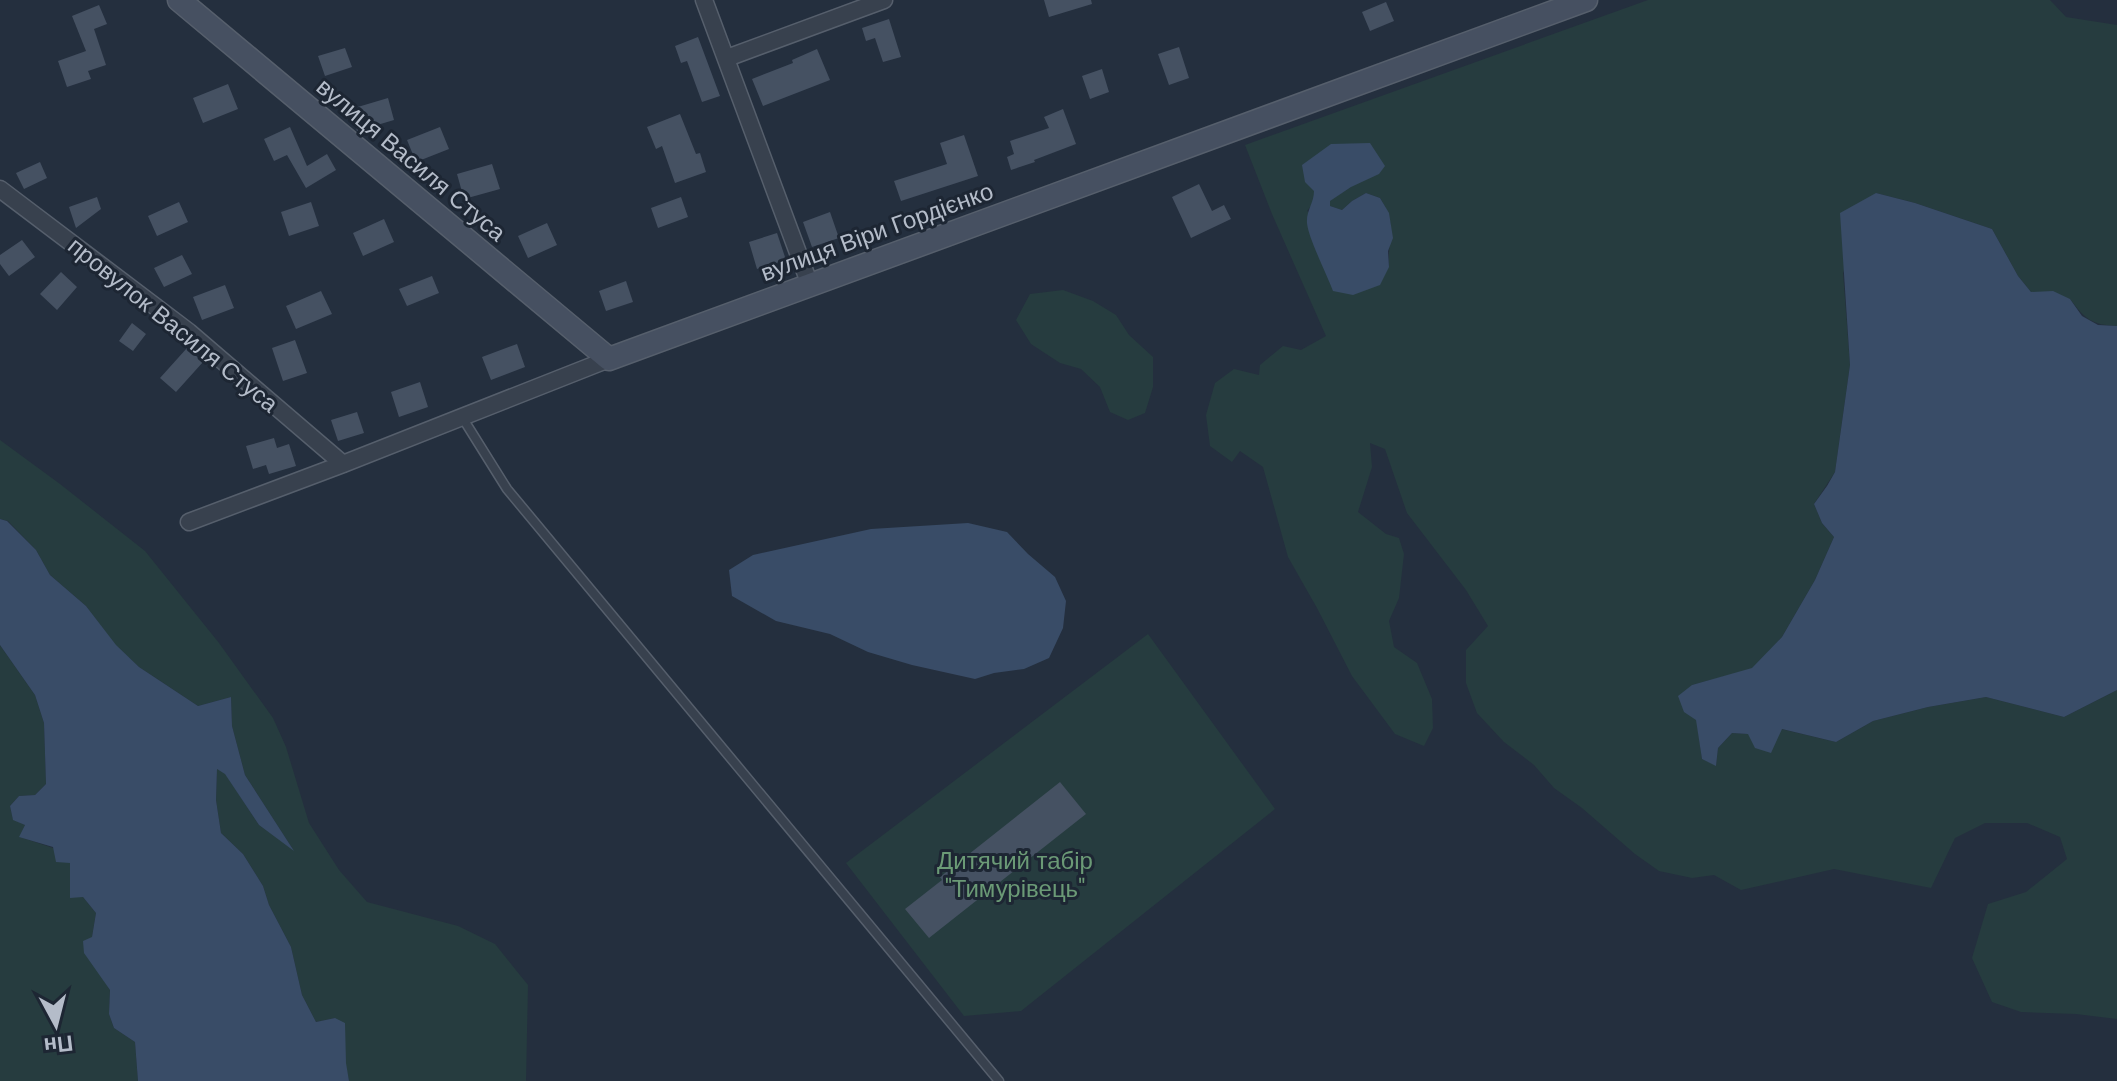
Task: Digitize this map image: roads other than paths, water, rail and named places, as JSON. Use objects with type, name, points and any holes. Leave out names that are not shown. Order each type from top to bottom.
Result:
[{"type":"street","name":"вулиця Василя Стуса","points":[[179,0],[609,359]]},
{"type":"street","points":[[704,0],[810,285]]},
{"type":"street","points":[[727,58],[884,0]]},
{"type":"street","name":"вулиця Віри Гордієнко","points":[[189,522],[609,359],[1586,0]]},
{"type":"street","name":"провулок Василя Стуса","points":[[0,189],[189,332],[343,464]]},
{"type":"lane","points":[[462,416],[507,489],[999,1081]]},
{"type":"water","points":[[1370,143],[1385,166],[1379,174],[1330,201],[1330,206],[1342,210],[1366,193],[1380,198],[1389,213],[1393,238],[1388,251],[1389,267],[1380,285],[1353,295],[1333,291],[1314,246],[1307,223],[1314,191],[1305,182],[1302,165],[1331,144]]},
{"type":"water","points":[[1876,193],[1992,229],[2018,276],[2031,292],[2053,291],[2070,299],[2082,316],[2098,325],[2117,326],[2117,690],[2064,717],[1986,697],[1873,721],[1836,742],[1782,729],[1771,753],[1755,748],[1748,734],[1732,733],[1718,748],[1716,766],[1702,759],[1696,720],[1684,712],[1678,696],[1692,685],[1752,668],[1782,637],[1815,580],[1834,537],[1822,523],[1814,504],[1835,472],[1850,365],[1840,213]]},
{"type":"water","points":[[0,519],[7,521],[36,550],[50,575],[86,606],[116,645],[139,667],[198,706],[231,697],[232,726],[245,775],[294,851],[259,825],[225,774],[217,769],[216,800],[221,833],[243,854],[263,886],[269,905],[291,947],[302,995],[316,1022],[335,1018],[345,1023],[349,1081],[138,1081],[135,1042],[114,1028],[109,1014],[110,990],[84,953],[83,941],[92,937],[96,913],[83,897],[70,898],[70,863],[56,862],[53,847],[19,837],[25,825],[13,820],[10,806],[19,796],[35,795],[46,784],[44,723],[35,695],[0,645]]},
{"type":"water","points":[[968,523],[1007,532],[1055,577],[1066,601],[1063,628],[1049,658],[1024,669],[975,679],[912,665],[868,652],[830,634],[776,621],[732,596],[729,570],[753,555],[871,529]]},
{"type":"park label","name":"Дитячий табір \"Тимурівець\"","points":[[1015,875]]}]
